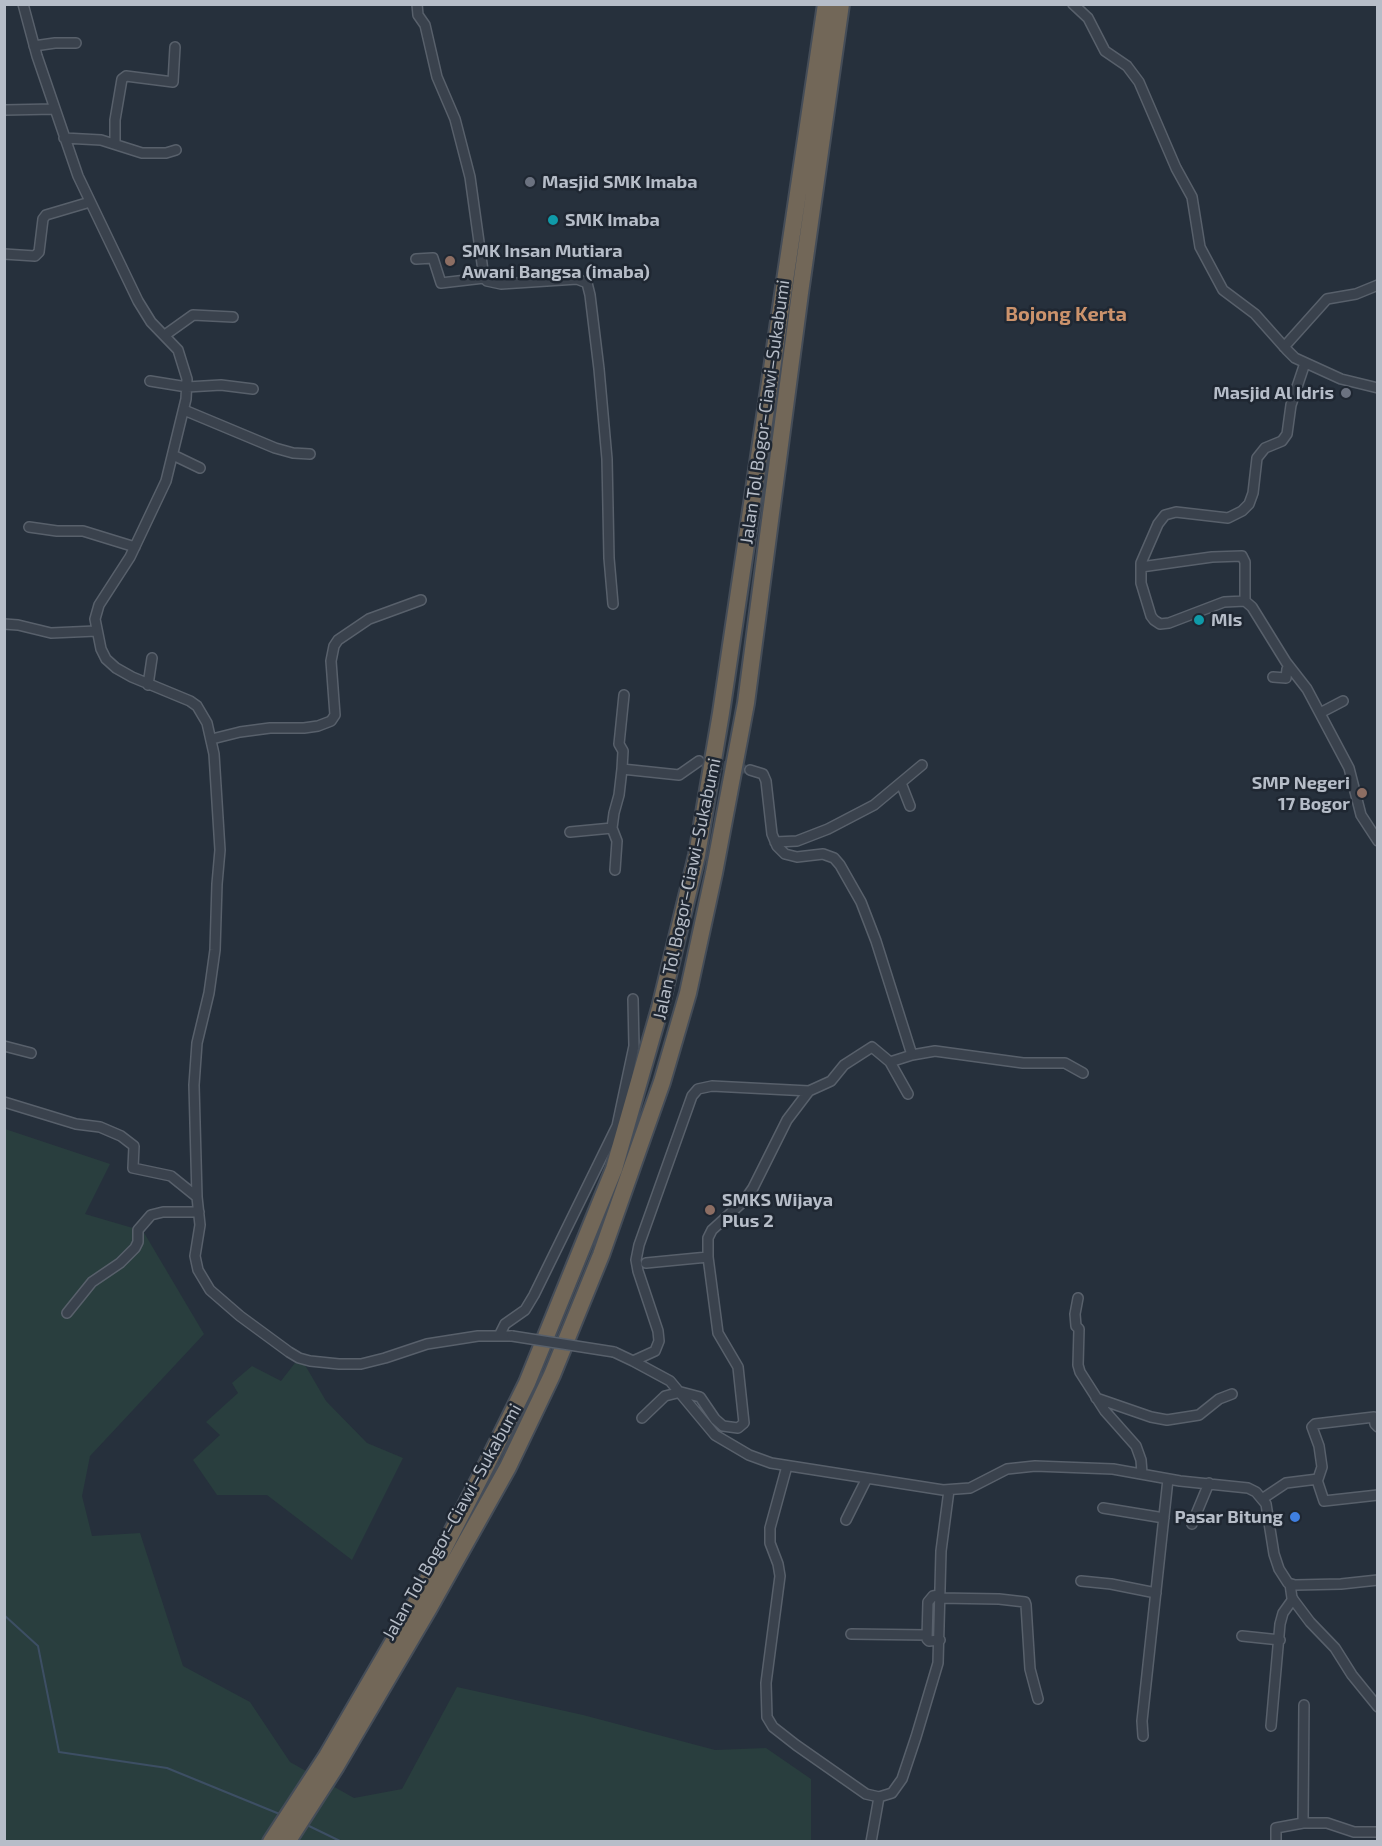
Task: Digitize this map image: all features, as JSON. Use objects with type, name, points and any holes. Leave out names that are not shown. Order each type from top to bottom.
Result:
[{"type":"highway","name":"Jalan Tol Bogor–Ciawi–Sukabumi","points":[[287,1842],[413,1608],[527,1383],[614,1169],[660,1008],[697,855],[719,725],[826,4]]},
{"type":"highway","name":"Jalan Tol Bogor–Ciawi–Sukabumi","points":[[271,1842],[332,1761],[429,1608],[508,1467],[552,1375],[601,1255],[662,1082],[685,1004],[714,873],[746,703],[841,4]]},
{"type":"street","points":[[23,4],[54,109],[90,202],[138,301],[151,322],[176,346],[185,370],[187,387],[184,410],[166,481],[135,547],[97,610],[95,620],[101,649],[111,663],[122,672],[148,685],[194,703],[204,717],[212,739],[217,780],[220,855],[214,960],[210,990],[198,1040],[194,1085],[200,1225],[195,1256],[202,1278],[215,1295],[274,1343],[299,1359],[325,1364],[355,1365],[427,1344],[478,1336],[512,1336],[614,1352],[666,1378],[681,1392],[715,1436],[749,1455],[787,1466],[949,1490],[970,1488],[1000,1472],[1017,1467],[1103,1468],[1168,1479],[1248,1488],[1265,1501],[1269,1513],[1275,1558],[1283,1577],[1290,1584],[1347,1584],[1377,1580]]},
{"type":"street","points":[[417,4],[418,15],[425,25],[437,77],[455,119],[470,177],[484,278]]},
{"type":"street","points":[[1072,4],[1088,18],[1105,51],[1130,70],[1138,82],[1176,168],[1192,197],[1200,247],[1225,292],[1256,314],[1292,356],[1341,379],[1377,388]]},
{"type":"street","points":[[34,46],[76,43]]},
{"type":"street","points":[[115,144],[115,120],[122,79],[126,76],[173,82],[175,47]]},
{"type":"street","points":[[5,110],[54,109]]},
{"type":"street","points":[[64,138],[101,140],[142,153],[166,153],[176,150]]},
{"type":"street","points":[[4,254],[35,256],[39,252],[43,219],[46,215],[90,202]]},
{"type":"street","points":[[417,259],[433,258],[441,283],[484,278],[487,281],[501,284],[577,279],[587,283],[599,369],[606,447],[609,558],[613,604]]},
{"type":"street","points":[[1284,347],[1327,299],[1356,294],[1377,285]]},
{"type":"street","points":[[165,335],[193,315],[233,317]]},
{"type":"street","points":[[1305,363],[1291,405],[1287,434],[1282,441],[1265,448],[1257,458],[1250,504],[1228,518],[1176,512],[1165,515],[1158,524],[1141,567],[1141,583],[1154,620],[1160,624],[1169,623],[1217,603],[1230,601],[1245,601],[1255,611],[1290,667],[1304,684],[1320,713],[1349,768],[1361,815],[1377,841]]},
{"type":"street","points":[[150,381],[187,387],[221,386],[254,389]]},
{"type":"street","points":[[184,410],[275,448],[293,453],[310,454]]},
{"type":"street","points":[[173,455],[200,468]]},
{"type":"street","points":[[29,526],[57,531],[83,531],[135,547]]},
{"type":"street","points":[[1141,567],[1212,557],[1242,556],[1245,559],[1245,601]]},
{"type":"street","points":[[212,739],[270,728],[318,726],[331,721],[334,715],[331,661],[334,646],[338,640],[369,620],[421,600]]},
{"type":"street","points":[[4,624],[51,633],[96,631]]},
{"type":"street","points":[[148,685],[152,658]]},
{"type":"street","points":[[1273,677],[1286,678],[1287,669],[1290,667]]},
{"type":"street","points":[[615,870],[617,841],[612,828],[620,795],[623,751],[619,744],[624,695]]},
{"type":"street","points":[[1320,713],[1343,701]]},
{"type":"street","points":[[622,769],[679,775],[699,760]]},
{"type":"street","points":[[775,842],[797,841],[828,829],[874,805],[922,765]]},
{"type":"street","points":[[750,770],[764,774],[772,834],[775,842],[785,854],[797,857],[822,854],[834,858],[840,865],[865,912],[912,1055]]},
{"type":"street","points":[[901,783],[909,806]]},
{"type":"street","points":[[570,832],[612,828]]},
{"type":"street","points":[[499,1336],[505,1324],[525,1310],[534,1295],[616,1126],[634,1046],[633,999]]},
{"type":"street","points":[[4,1046],[31,1053]]},
{"type":"street","points":[[633,1361],[655,1351],[659,1341],[636,1260],[639,1245],[692,1096],[698,1089],[712,1086],[809,1091],[831,1081],[844,1065],[870,1047],[876,1048],[890,1062],[909,1094]]},
{"type":"street","points":[[890,1062],[912,1055],[935,1052],[1023,1063],[1065,1063],[1083,1073]]},
{"type":"street","points":[[642,1418],[665,1396],[681,1392],[700,1396],[715,1419],[723,1426],[738,1428],[744,1423],[739,1370],[734,1358],[719,1337],[708,1257],[709,1234],[744,1201],[753,1188],[787,1119],[809,1091]]},
{"type":"street","points":[[4,1102],[76,1124],[100,1127],[121,1136],[134,1146],[134,1168],[171,1176],[197,1197]]},
{"type":"street","points":[[68,1313],[92,1282],[120,1263],[135,1248],[138,1242],[138,1230],[151,1215],[158,1212],[199,1212]]},
{"type":"street","points":[[646,1263],[708,1257]]},
{"type":"street","points":[[1078,1298],[1075,1314],[1076,1326],[1079,1329],[1078,1365],[1096,1398],[1136,1446],[1141,1460],[1142,1473]]},
{"type":"street","points":[[1096,1398],[1150,1417],[1167,1420],[1199,1415],[1219,1400],[1232,1394]]},
{"type":"street","points":[[1377,1427],[1375,1425],[1376,1415],[1322,1422],[1312,1427],[1319,1446],[1322,1467],[1317,1480],[1324,1501],[1377,1495]]},
{"type":"street","points":[[787,1466],[770,1528],[770,1543],[780,1576],[766,1683],[767,1717],[773,1727],[796,1746],[866,1794],[879,1797],[888,1796],[895,1790],[907,1766],[935,1673],[940,1640],[939,1596],[943,1532],[949,1490]]},
{"type":"street","points":[[846,1520],[867,1478]]},
{"type":"street","points":[[1143,1736],[1142,1721],[1168,1479]]},
{"type":"street","points":[[1262,1499],[1286,1483],[1317,1480]]},
{"type":"street","points":[[1192,1524],[1209,1484]]},
{"type":"street","points":[[1103,1508],[1164,1518]]},
{"type":"street","points":[[1081,1581],[1111,1584],[1155,1593]]},
{"type":"street","points":[[1290,1584],[1290,1594],[1293,1599],[1310,1622],[1335,1648],[1352,1675],[1377,1707]]},
{"type":"street","points":[[940,1640],[929,1641],[927,1635],[928,1602],[933,1596],[1024,1602],[1030,1669],[1038,1699]]},
{"type":"street","points":[[1271,1726],[1281,1618],[1293,1599]]},
{"type":"street","points":[[850,1634],[927,1635]]},
{"type":"street","points":[[1242,1636],[1280,1640]]},
{"type":"street","points":[[1303,1823],[1304,1705]]},
{"type":"street","points":[[871,1842],[879,1797]]},
{"type":"street","points":[[1276,1842],[1275,1828],[1303,1823],[1327,1823],[1354,1832],[1377,1832]]},
{"type":"green space","points":[[5,1129],[110,1164],[85,1214],[143,1231],[204,1334],[90,1456],[82,1496],[92,1536],[140,1533],[183,1666],[250,1702],[290,1762],[354,1798],[402,1789],[457,1687],[583,1715],[715,1750],[766,1748],[811,1779],[811,1841],[5,1842]]},
{"type":"green space","points":[[295,1363],[305,1365],[326,1401],[367,1443],[403,1458],[352,1560],[267,1495],[217,1495],[193,1460],[220,1435],[206,1422],[238,1393],[232,1383],[252,1366],[281,1381]]},
{"type":"waterway","points":[[4,1615],[38,1646],[59,1752],[167,1768],[282,1815]]},
{"type":"waterway","points":[[307,1825],[342,1842]]},
{"type":"tunnel","points":[[710,763],[750,770]]},
{"type":"place","name":"Masjid SMK Imaba","points":[[530,182]]},
{"type":"place","name":"SMK Imaba","points":[[553,220]]},
{"type":"place","name":"SMK Insan Mutiara Awani Bangsa (imaba)","points":[[450,261]]},
{"type":"place","name":"Masjid Al Idris","points":[[1346,393]]},
{"type":"place","name":"MIs","points":[[1199,620]]},
{"type":"place","name":"SMP Negeri 17 Bogor","points":[[1362,793]]},
{"type":"place","name":"SMKS Wijaya Plus 2","points":[[710,1210]]},
{"type":"place","name":"Pasar Bitung","points":[[1295,1517]]},
{"type":"district","name":"Bojong Kerta","points":[[1066,314]]}]
